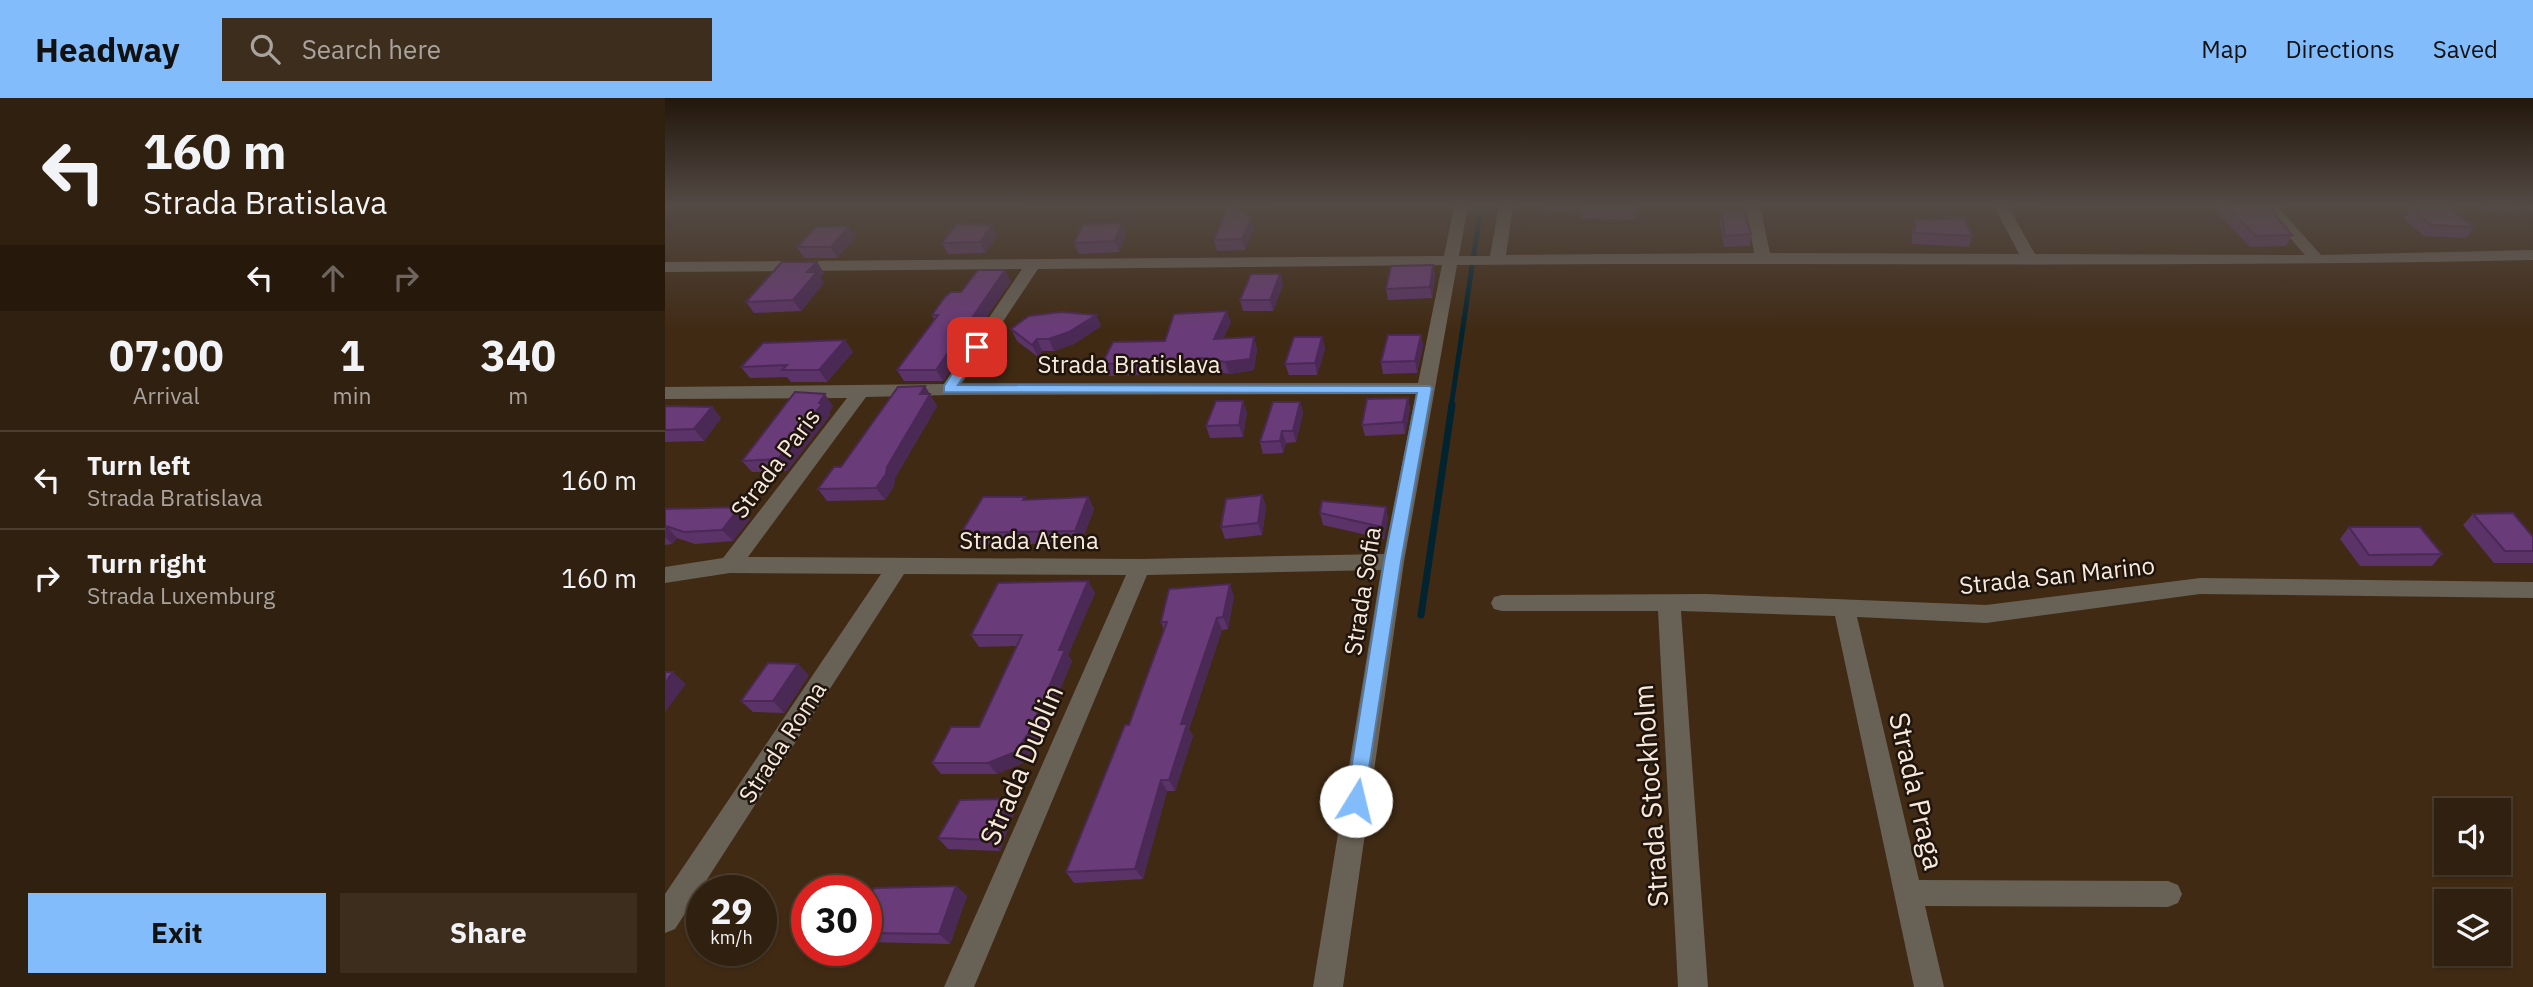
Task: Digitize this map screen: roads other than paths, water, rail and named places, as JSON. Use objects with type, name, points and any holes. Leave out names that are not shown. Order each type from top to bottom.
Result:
[{"type":"street","name":"Strada Sofia","points":[[1328,987],[1392,562],[1425,388],[1457,247]]},
{"type":"street","points":[[1490,261],[1494,247]]},
{"type":"street","points":[[1761,247],[1763,258]]},
{"type":"street","points":[[2023,247],[2030,260]]},
{"type":"street","points":[[2306,247],[2317,260]]},
{"type":"street","points":[[665,267],[1763,258],[2317,260],[2533,255]]},
{"type":"street","points":[[949,389],[1034,263]]},
{"type":"street","name":"Strada Bratislava","points":[[665,393],[949,389],[1425,388]]},
{"type":"street","name":"Strada Paris","points":[[730,565],[861,392]]},
{"type":"street","name":"Strada Atena","points":[[665,575],[730,565],[1140,567],[1392,562]]},
{"type":"street","name":"Strada Roma","points":[[665,919],[898,565]]},
{"type":"street","name":"Strada Dublin","points":[[959,987],[1140,567]]},
{"type":"street","name":"Strada San Marino","points":[[1502,603],[1669,602],[1986,614],[2200,586],[2533,590]]},
{"type":"street","name":"Strada Stockholm","points":[[1669,602],[1693,987]]},
{"type":"street","name":"Strada Praga","points":[[1843,608],[1929,987]]},
{"type":"street","points":[[1908,893],[2168,894]]},
{"type":"waterway","points":[[1451,407],[1475,247]]},
{"type":"waterway","points":[[1421,615],[1452,405]]}]
